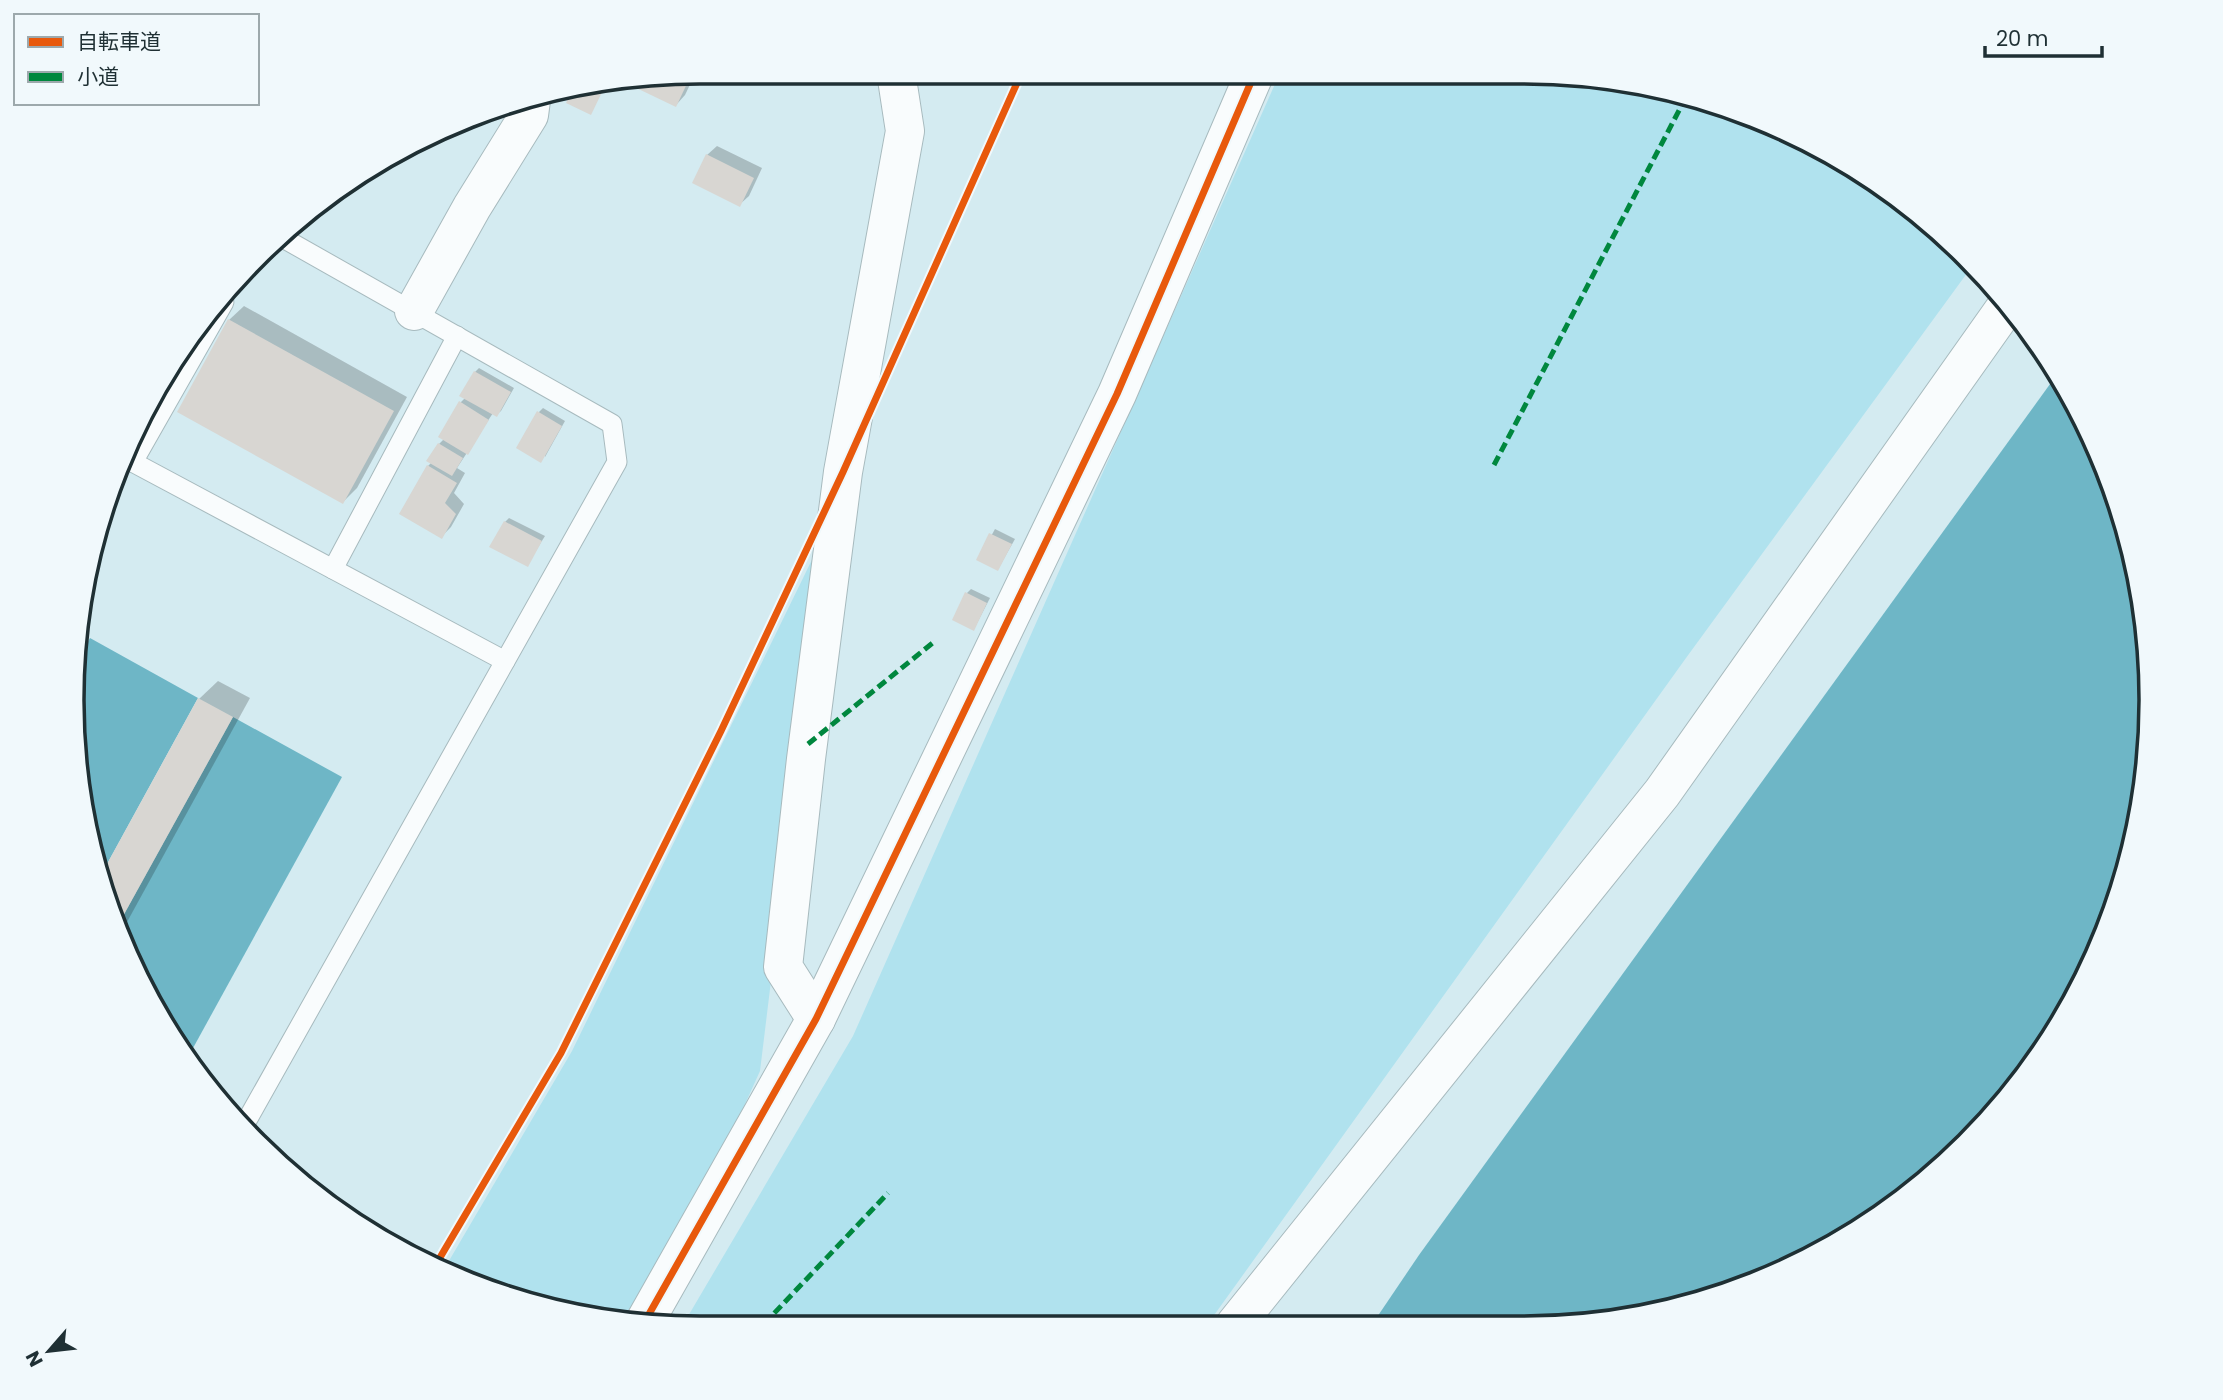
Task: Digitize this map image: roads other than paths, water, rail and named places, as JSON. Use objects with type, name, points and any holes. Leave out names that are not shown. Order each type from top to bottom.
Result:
[{"type":"street","points":[[816,1019],[783,967],[807,751],[843,472],[905,131],[898,84]]},
{"type":"street","points":[[649,1314],[816,1019],[1117,394],[1250,84]]},
{"type":"street","points":[[414,311],[472,207],[529,115],[530,108]]},
{"type":"street","points":[[1242,1316],[1662,793],[2002,313]]},
{"type":"lane","points":[[248,1118],[617,462],[612,424],[289,241]]},
{"type":"lane","points":[[147,430],[205,334]]},
{"type":"lane","points":[[333,569],[457,336]]},
{"type":"lane","points":[[132,462],[505,661]]}]
